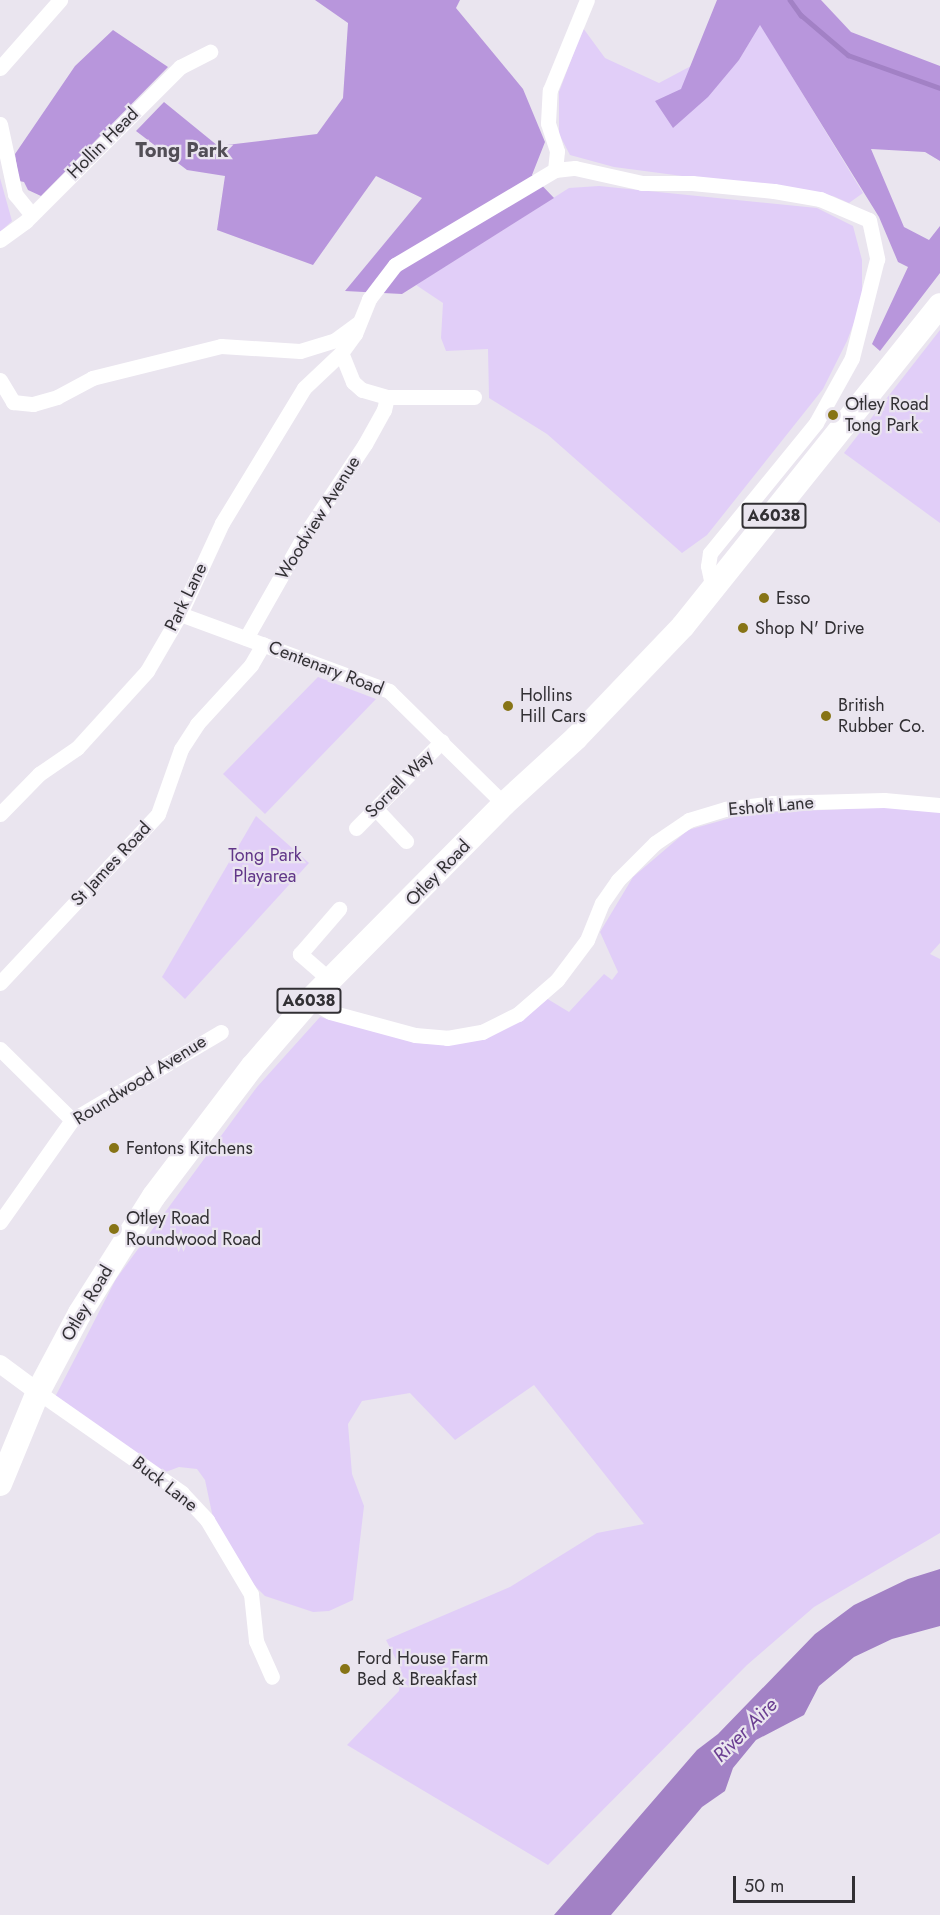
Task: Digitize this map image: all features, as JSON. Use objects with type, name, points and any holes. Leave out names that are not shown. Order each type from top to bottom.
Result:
[{"type":"main road","name":"Otley Road","points":[[0,1484],[38,1392],[80,1313],[154,1196],[252,1067],[310,1000],[504,804],[605,709],[713,590],[940,305]]},
{"type":"street","points":[[0,68],[60,0]]},
{"type":"street","points":[[586,0],[550,90],[548,123],[557,151],[555,170],[575,168],[642,183],[692,183],[820,199],[869,220],[877,259],[852,358],[816,423],[710,553],[708,566],[713,590]]},
{"type":"street","name":"Hollin Head","points":[[0,240],[31,214],[180,67],[210,51]]},
{"type":"street","points":[[0,124],[15,194],[31,214]]},
{"type":"street","points":[[557,151],[575,168]]},
{"type":"street","name":"Park Lane","points":[[0,814],[39,774],[77,748],[93,726],[147,671],[180,614],[222,524],[304,388],[341,353],[360,322],[369,299],[395,265],[555,170]]},
{"type":"street","points":[[0,380],[13,402],[33,404],[57,397],[92,378],[221,346],[300,351],[334,340],[360,322]]},
{"type":"street","points":[[341,353],[353,382],[362,390],[387,397],[474,397]]},
{"type":"street","name":"Woodview Avenue","points":[[246,638],[304,536],[365,444],[384,410],[387,397]]},
{"type":"street","name":"Centenary Road","points":[[180,614],[389,691],[504,804]]},
{"type":"street","name":"St James Road","points":[[0,983],[158,814],[181,749],[197,724],[251,665],[263,644]]},
{"type":"street","name":"Sorrell Way","points":[[356,828],[442,741]]},
{"type":"street","name":"Esholt Lane","points":[[310,1000],[341,1016],[415,1035],[447,1038],[482,1032],[518,1014],[557,980],[587,940],[602,903],[618,880],[655,843],[689,820],[726,808],[773,803],[884,800],[940,805]]},
{"type":"street","points":[[376,808],[406,841]]},
{"type":"street","points":[[330,980],[300,954],[339,909]]},
{"type":"street","name":"Roundwood Avenue","points":[[0,1222],[72,1120],[221,1032]]},
{"type":"street","points":[[0,1049],[72,1120]]},
{"type":"street","points":[[0,1364],[38,1392]]},
{"type":"street","name":"Buck Lane","points":[[38,1392],[182,1493],[207,1520],[251,1594],[256,1641],[272,1677]]},
{"type":"green space","points":[[760,24],[863,193],[849,203],[833,196],[614,167],[570,155],[559,134],[559,92],[583,28],[605,58],[659,83],[691,66],[673,128],[739,60]]},
{"type":"green space","points":[[0,178],[12,221],[0,232]]},
{"type":"green space","points":[[599,186],[817,208],[853,226],[862,260],[862,301],[847,341],[823,389],[707,535],[682,553],[547,434],[489,398],[488,349],[446,351],[441,338],[443,303],[416,285],[569,188]]},
{"type":"green space","points":[[940,330],[940,523],[844,453]]},
{"type":"green space","points":[[318,677],[376,699],[265,814],[223,774]]},
{"type":"green space","points":[[896,807],[940,812],[940,943],[930,954],[940,959],[940,1533],[814,1607],[747,1665],[548,1865],[347,1745],[399,1691],[401,1669],[386,1640],[510,1587],[597,1533],[644,1524],[534,1385],[455,1440],[410,1393],[362,1401],[348,1424],[352,1474],[364,1506],[353,1600],[329,1611],[313,1612],[265,1596],[252,1583],[213,1518],[205,1480],[197,1469],[179,1467],[163,1473],[54,1399],[116,1279],[257,1087],[320,1017],[425,1044],[478,1037],[546,998],[569,1012],[604,974],[612,980],[618,972],[600,932],[633,877],[688,830],[748,813]]},
{"type":"green space","name":"Tong Park Playarea","points":[[256,816],[309,863],[185,999],[162,977]]},
{"type":"shaded area","points":[[315,0],[460,0],[456,8],[523,89],[545,142],[532,175],[554,198],[402,294],[345,291],[422,198],[376,176],[313,265],[217,230],[225,176],[187,170],[136,131],[164,102],[218,146],[317,134],[343,98],[348,23]]},
{"type":"shaded area","points":[[717,0],[821,0],[851,32],[940,66],[940,161],[925,152],[871,149],[904,227],[929,240],[940,226],[940,273],[880,351],[872,344],[908,267],[898,262],[879,217],[760,25],[739,60],[708,97],[673,128],[655,101],[681,89]]},
{"type":"shaded area","points":[[113,30],[168,67],[41,196],[28,190],[24,182],[19,181],[15,154],[75,66]]},
{"type":"water","name":"River Aire","points":[[940,1569],[940,1626],[892,1639],[854,1657],[819,1686],[804,1715],[756,1740],[733,1768],[725,1791],[702,1807],[611,1915],[554,1915],[697,1750],[718,1734],[815,1634],[854,1605],[908,1579]]},
{"type":"waterway","points":[[790,0],[801,15],[848,55],[940,88]]},
{"type":"place","name":"Otley Road Tong Park","points":[[833,415]]},
{"type":"place","name":"Esso","points":[[764,598]]},
{"type":"place","name":"Shop N' Drive","points":[[743,628]]},
{"type":"place","name":"Hollins Hill Cars","points":[[508,706]]},
{"type":"place","name":"British Rubber Co.","points":[[826,716]]},
{"type":"place","name":"Fentons Kitchens","points":[[114,1148]]},
{"type":"place","name":"Otley Road Roundwood Road","points":[[114,1229]]},
{"type":"place","name":"Ford House Farm Bed & Breakfast","points":[[345,1669]]},
{"type":"district","name":"Tong Park","points":[[182,150]]}]
